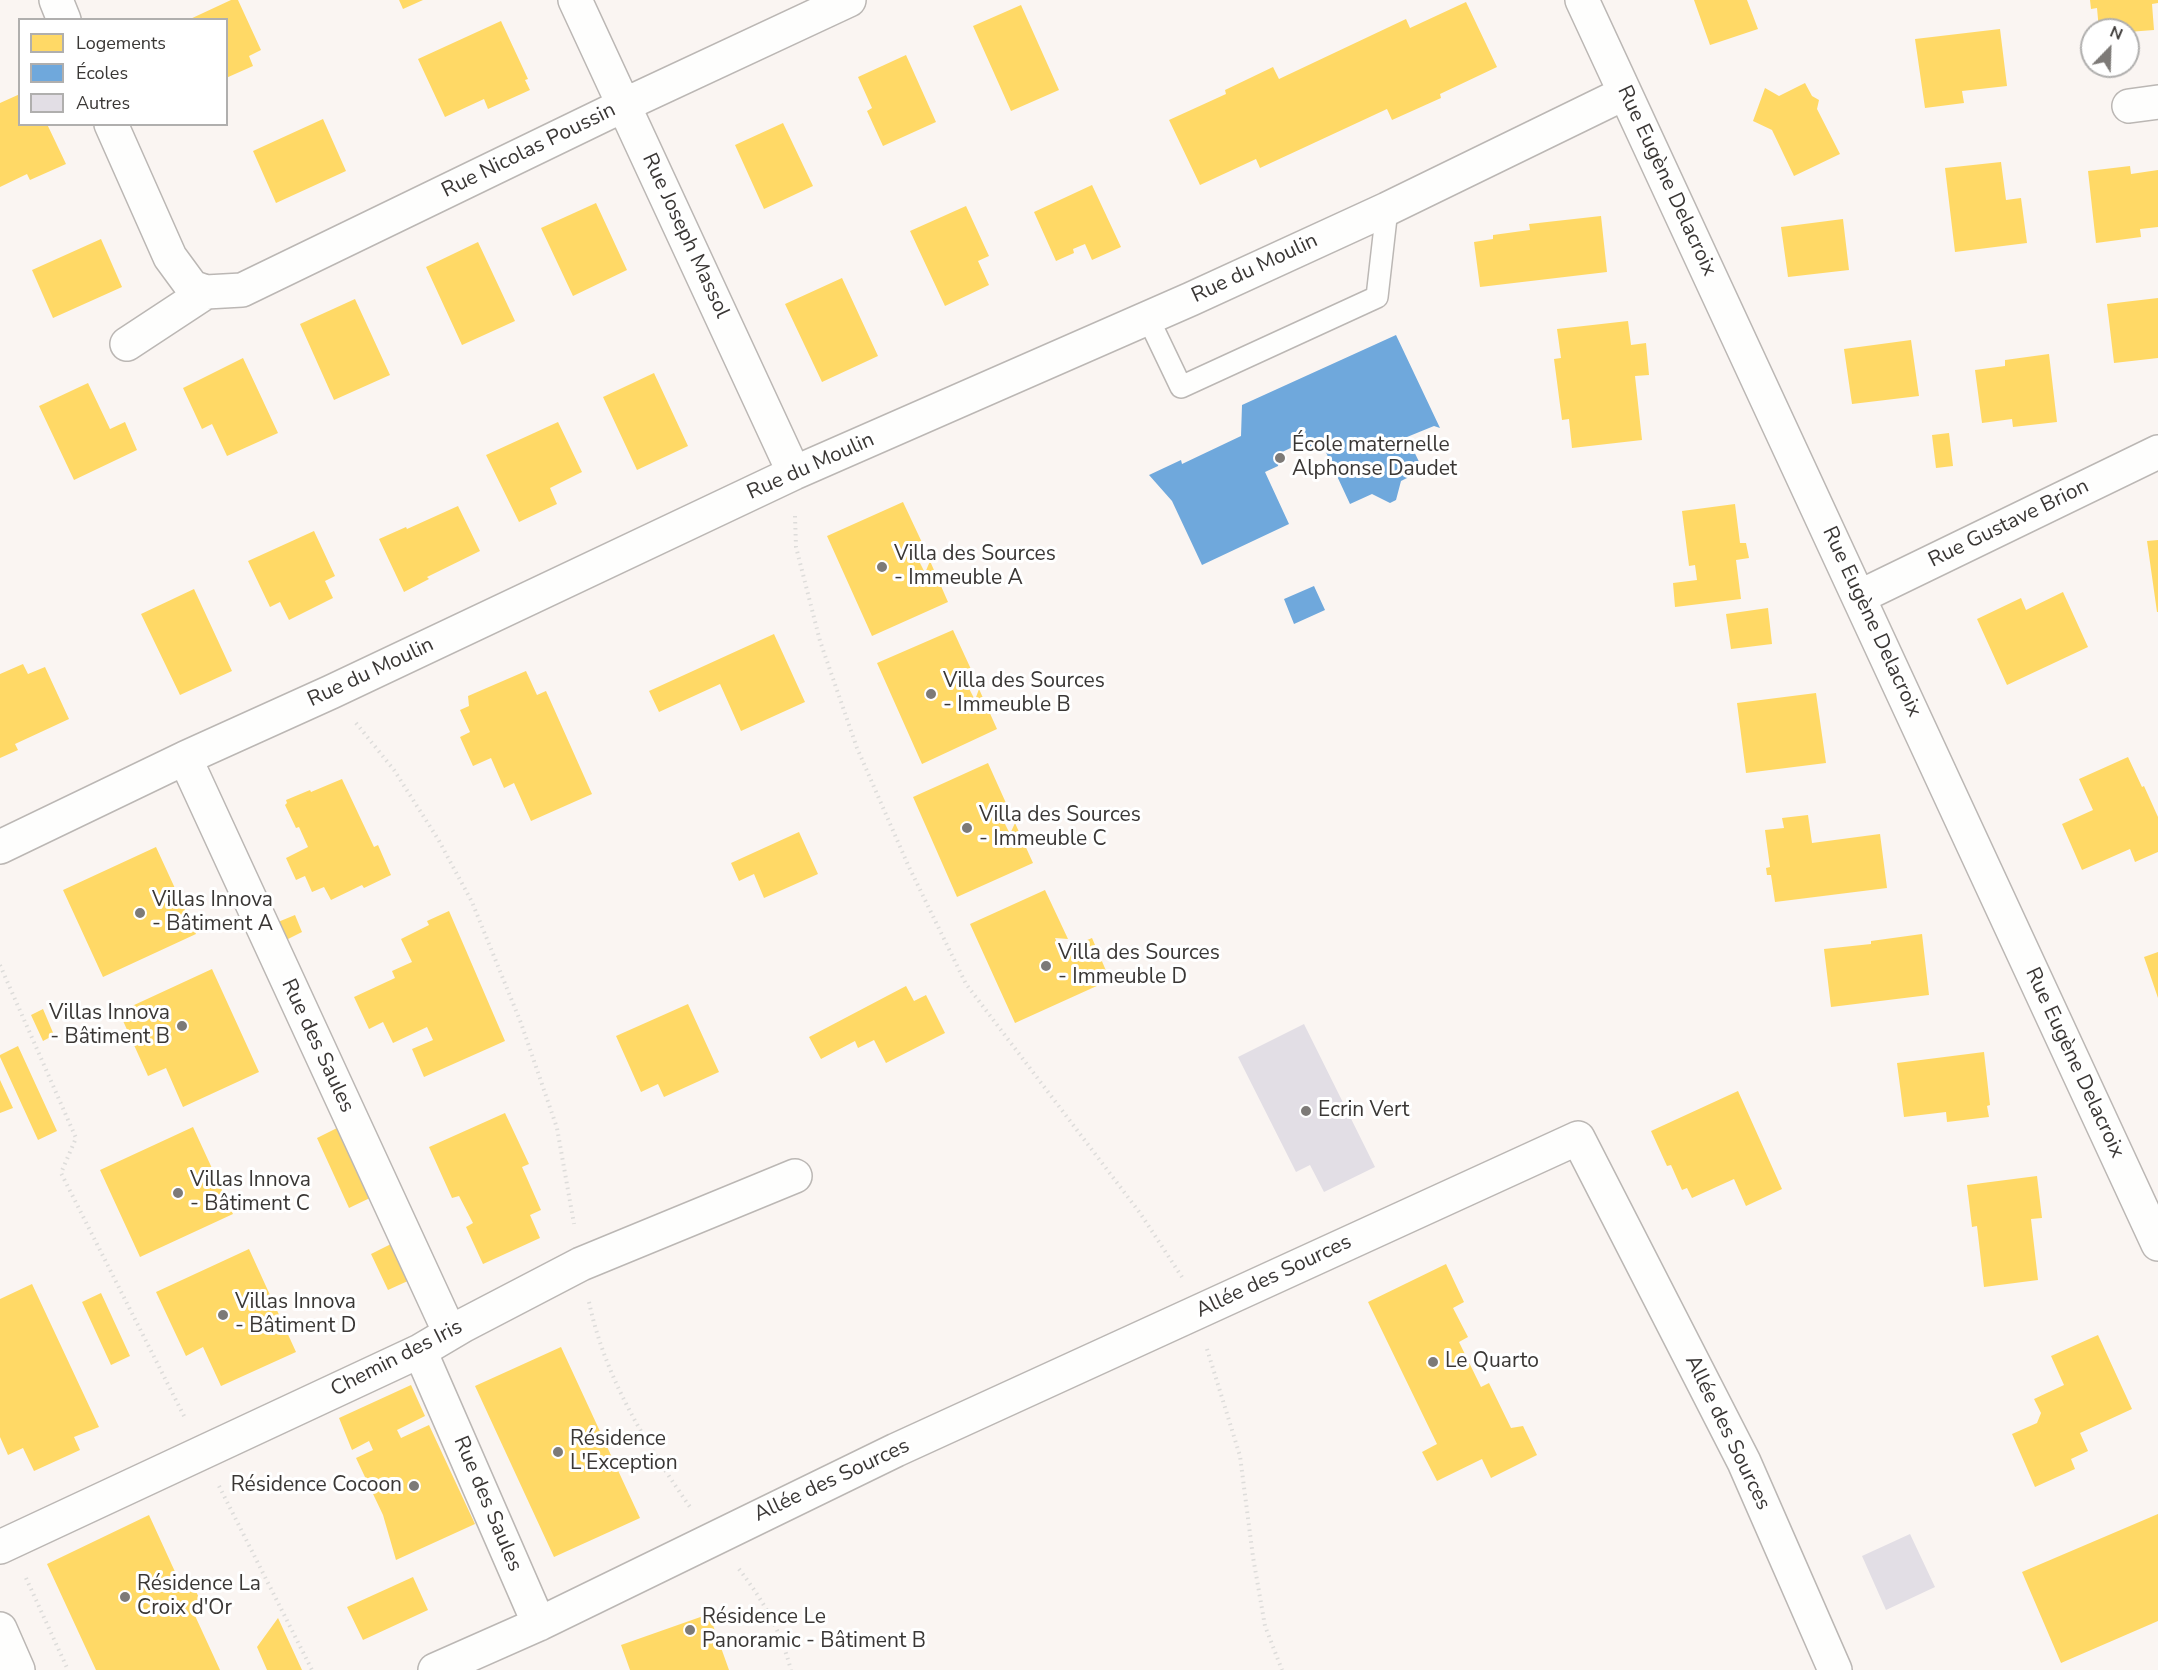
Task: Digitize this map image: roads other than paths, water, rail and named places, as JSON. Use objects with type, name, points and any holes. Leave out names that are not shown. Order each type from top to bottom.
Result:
[{"type":"street","points":[[56,0],[63,18]]},
{"type":"street","name":"Rue Joseph Massol","points":[[575,0],[794,473]]},
{"type":"street","name":"Rue Nicolas Poussin","points":[[206,292],[242,290],[624,105],[849,0]]},
{"type":"street","name":"Rue Eugène Delacroix","points":[[1582,0],[2158,1244]]},
{"type":"street","name":"Rue du Moulin","points":[[0,847],[794,473],[1148,318],[1387,209],[1625,93]]},
{"type":"street","points":[[112,126],[170,257],[192,287],[206,292]]},
{"type":"street","points":[[128,344],[206,292]]},
{"type":"street","name":"Rue Gustave Brion","points":[[1859,597],[2158,452]]},
{"type":"street","name":"Rue des Saules","points":[[185,758],[450,1333]]},
{"type":"street","name":"Allée des Sources","points":[[435,1670],[539,1624],[896,1450],[1578,1138],[1744,1462],[1835,1670]]},
{"type":"street","name":"Chemin des Iris","points":[[5,1544],[203,1454],[420,1351],[581,1264],[795,1176]]},
{"type":"street","name":"Rue des Saules","points":[[420,1351],[539,1624]]},
{"type":"street","points":[[0,1629],[18,1670]]},
{"type":"lane","points":[[1148,318],[1181,387],[1377,297],[1387,209]]},
{"type":"place","name":"École maternelle Alphonse Daudet","points":[[1280,458]]},
{"type":"place","name":"Villa des Sources - Immeuble A","points":[[882,567]]},
{"type":"place","name":"Villa des Sources - Immeuble B","points":[[931,694]]},
{"type":"place","name":"Villa des Sources - Immeuble C","points":[[967,828]]},
{"type":"place","name":"Villas Innova - Bâtiment A","points":[[140,913]]},
{"type":"place","name":"Villa des Sources - Immeuble D","points":[[1046,966]]},
{"type":"place","name":"Villas Innova - Bâtiment B","points":[[182,1026]]},
{"type":"place","name":"Ecrin Vert","points":[[1306,1111]]},
{"type":"place","name":"Villas Innova - Bâtiment C","points":[[178,1193]]},
{"type":"place","name":"Villas Innova - Bâtiment D","points":[[223,1315]]},
{"type":"place","name":"Le Quarto","points":[[1433,1362]]},
{"type":"place","name":"Résidence L'Exception","points":[[558,1452]]},
{"type":"place","name":"Résidence Cocoon","points":[[414,1486]]},
{"type":"place","name":"Résidence La Croix d'Or","points":[[125,1597]]},
{"type":"place","name":"Résidence Le Panoramic - Bâtiment B","points":[[690,1630]]}]
